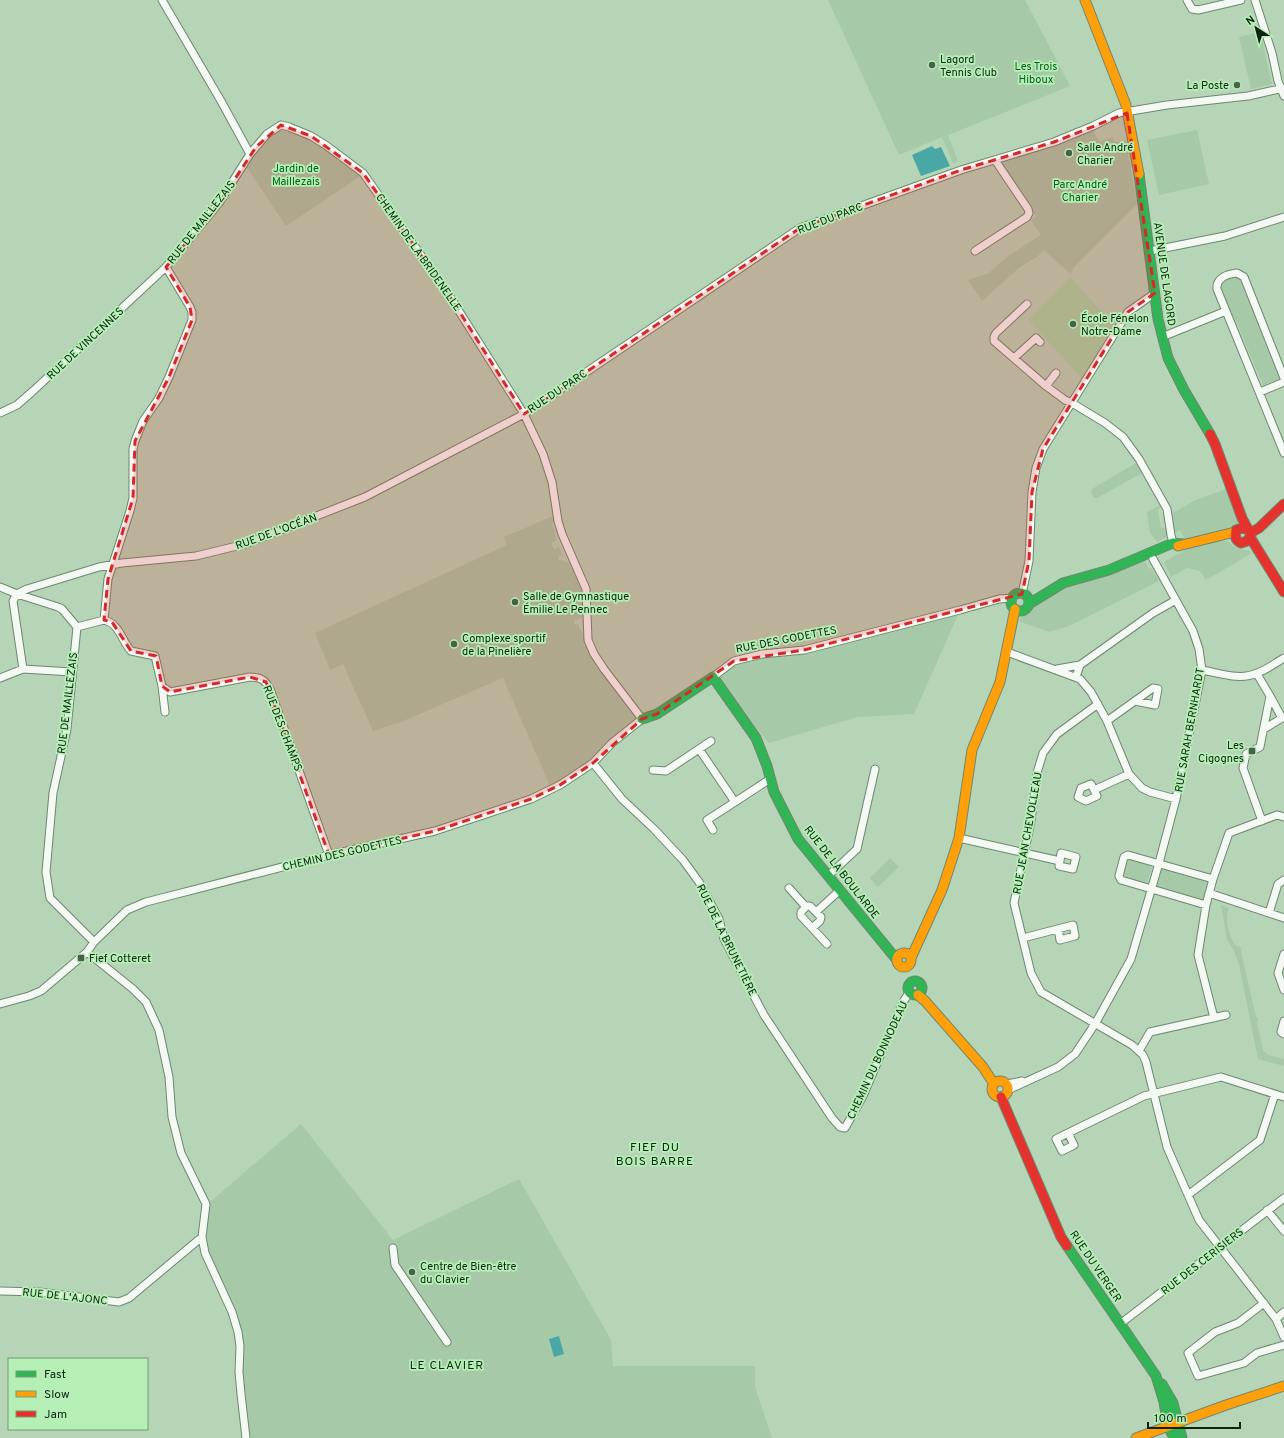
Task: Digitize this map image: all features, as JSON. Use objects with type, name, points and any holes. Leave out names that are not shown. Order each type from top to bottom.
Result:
[{"type":"street","points":[[162,0],[250,154]]},
{"type":"street","name":"AVENUE DE LAGORD","points":[[1085,0],[1127,112],[1140,178],[1158,319],[1168,358],[1184,390],[1215,444],[1242,518],[1243,534],[1262,558],[1284,592]]},
{"type":"street","points":[[1187,0],[1192,8],[1198,10],[1241,0]]},
{"type":"street","points":[[1256,0],[1283,91]]},
{"type":"street","name":"RUE DU PARC","points":[[524,414],[800,228],[961,170],[1054,142],[1119,113],[1283,91]]},
{"type":"street","name":"RUE DE MAILLEZAIS","points":[[104,620],[108,579],[133,498],[133,449],[135,441],[143,421],[159,398],[169,377],[192,320],[192,312],[190,307],[166,267],[219,203],[250,154],[267,134],[281,125]]},
{"type":"street","name":"CHEMIN DE LA BRIDENELLE","points":[[281,125],[288,126],[311,136],[363,173],[447,292],[524,414],[552,482],[558,521],[562,534],[586,589],[588,640],[594,654],[604,670],[642,719]]},
{"type":"street","points":[[975,251],[1027,217],[1028,213],[1028,209],[995,160]]},
{"type":"street","points":[[1150,251],[1225,236],[1284,218]]},
{"type":"street","name":"RUE DE VINCENNES","points":[[0,413],[17,405],[33,391],[166,267]]},
{"type":"street","points":[[1284,378],[1244,277],[1237,273],[1221,278],[1216,286],[1284,453]]},
{"type":"street","points":[[1155,293],[1128,312],[1043,448],[1036,468],[1032,492],[1029,561],[1026,599],[1026,609],[1018,610],[1012,605],[1013,598],[1017,594],[1026,599],[1044,594],[1063,583],[1150,557],[1178,543],[1243,534],[1259,528],[1284,504]]},
{"type":"street","points":[[1027,304],[996,333],[994,341],[1046,386],[1065,400],[1111,427],[1128,444],[1139,459],[1167,509],[1170,535],[1178,543]]},
{"type":"street","points":[[1162,337],[1226,311]]},
{"type":"street","points":[[1014,358],[1036,338],[1040,342]]},
{"type":"street","points":[[1046,386],[1056,373]]},
{"type":"street","points":[[1260,392],[1284,382]]},
{"type":"street","name":"RUE DE L'OCÉAN","points":[[17,594],[27,589],[88,570],[112,565],[196,556],[245,544],[366,497],[524,414]]},
{"type":"street","name":"RUE SARAH BERNHARDT","points":[[1003,1088],[1032,1080],[1058,1067],[1075,1054],[1095,1024],[1130,959],[1152,889],[1176,800],[1202,670],[1199,649],[1193,631],[1150,557]]},
{"type":"street","points":[[0,586],[17,594],[62,609],[77,627],[104,620],[112,622],[131,651],[155,656],[162,686],[165,712]]},
{"type":"street","points":[[17,594],[13,601],[23,669]]},
{"type":"street","name":"RUE DES GODETTES","points":[[593,763],[612,743],[642,719],[657,714],[713,677],[734,661],[762,654],[804,650],[933,617],[999,598],[1013,598]]},
{"type":"street","points":[[1057,669],[1080,664],[1153,613],[1176,600]]},
{"type":"street","points":[[903,960],[918,943],[942,890],[959,838],[972,750],[1000,682],[1012,627],[1018,610]]},
{"type":"street","name":"RUE DE MAILLEZAIS","points":[[77,627],[66,729],[53,793],[46,872],[50,898],[94,942]]},
{"type":"street","points":[[1007,652],[1057,669],[1084,682],[1107,721],[1129,774],[1142,788],[1176,800]]},
{"type":"street","points":[[1202,670],[1237,676],[1257,674],[1284,658]]},
{"type":"street","points":[[1076,677],[1080,664]]},
{"type":"street","points":[[0,678],[23,669],[72,672]]},
{"type":"street","points":[[1257,674],[1283,718],[1264,729]]},
{"type":"street","name":"RUE DES CHAMPS","points":[[162,686],[170,692],[250,677],[259,677],[266,682],[270,689],[330,855]]},
{"type":"street","name":"RUE DE LA BOULARDE","points":[[713,677],[756,738],[767,766],[774,792],[798,839],[890,952],[903,960]]},
{"type":"street","points":[[1262,821],[1243,768],[1246,754],[1260,747],[1270,696]]},
{"type":"street","points":[[1107,721],[1135,701]]},
{"type":"street","name":"RUE JEAN CHEVOLLEAU","points":[[1098,704],[1057,734],[1043,753],[1037,773],[1031,821],[1014,903],[1031,973],[1041,992],[1132,1045],[1139,1051]]},
{"type":"street","points":[[653,770],[666,771],[711,741]]},
{"type":"street","points":[[700,749],[735,802]]},
{"type":"street","name":"CHEMIN DES GODETTES","points":[[94,942],[127,910],[146,902],[330,855],[435,832],[531,799],[560,785],[593,763]]},
{"type":"street","name":"RUE DE LA BRUNETIÈRE","points":[[593,763],[622,799],[654,829],[683,860],[699,882],[719,919],[724,938],[764,1015],[832,1118],[840,1127],[845,1128]]},
{"type":"street","points":[[828,876],[857,849],[875,769]]},
{"type":"street","points":[[1094,790],[1129,774]]},
{"type":"street","points":[[713,830],[707,820],[770,779]]},
{"type":"street","points":[[1214,1018],[1198,955],[1209,892],[1229,833],[1277,815],[1284,817]]},
{"type":"street","points":[[959,838],[1060,861]]},
{"type":"street","points":[[1206,905],[1121,880],[1119,874],[1124,857],[1128,855],[1213,879]]},
{"type":"street","points":[[1269,913],[1278,884],[1284,880]]},
{"type":"street","points":[[789,888],[806,907],[810,906],[821,917],[820,921],[812,928]]},
{"type":"street","points":[[816,912],[840,890]]},
{"type":"street","points":[[1209,892],[1284,918]]},
{"type":"street","points":[[806,907],[801,912],[801,916],[827,944]]},
{"type":"street","points":[[1022,938],[1058,929]]},
{"type":"street","points":[[0,1004],[30,996],[41,991],[87,952],[94,942]]},
{"type":"street","points":[[87,952],[133,989],[146,1002],[159,1030],[169,1077],[172,1117],[181,1153],[206,1204],[202,1237],[205,1253],[232,1312],[238,1332],[240,1346],[240,1387],[246,1438]]},
{"type":"street","points":[[1284,954],[1278,973],[1284,990]]},
{"type":"street","name":"RUE DU VERGER","points":[[903,960],[916,991],[1003,1088],[1010,1114],[1061,1237],[1156,1376],[1164,1402],[1168,1426],[1174,1438]]},
{"type":"street","name":"CHEMIN DU BONNODEAU","points":[[845,1128],[863,1096],[903,1002],[916,991]]},
{"type":"street","points":[[1226,1015],[1150,1032],[1139,1051],[1146,1062],[1167,1147],[1199,1220],[1276,1319],[1284,1338]]},
{"type":"street","points":[[1284,1021],[1281,1032],[1284,1034]]},
{"type":"street","points":[[1048,1139],[1056,1139],[1144,1096],[1221,1077],[1284,1097]]},
{"type":"street","points":[[1188,1195],[1260,1140],[1275,1094]]},
{"type":"street","points":[[1056,1139],[1062,1151],[1074,1145],[1068,1133]]},
{"type":"street","name":"RUE DES CERISIERS","points":[[1120,1324],[1284,1198]]},
{"type":"street","points":[[1267,1210],[1284,1231]]},
{"type":"street","name":"RUE DE L'AJONC","points":[[0,1291],[39,1292],[119,1302],[129,1298],[202,1237]]},
{"type":"street","points":[[393,1248],[394,1265],[447,1342]]},
{"type":"street","points":[[1264,1303],[1238,1323],[1215,1332],[1188,1353],[1198,1376],[1244,1363],[1257,1353],[1284,1345]]},
{"type":"street","points":[[1276,1319],[1284,1312]]},
{"type":"street","points":[[1156,1376],[1173,1399],[1182,1438]]},
{"type":"street","points":[[1136,1438],[1284,1386]]},
{"type":"highlighted area","points":[[1127,113],[1155,293],[1128,312],[1043,449],[1032,492],[1029,561],[1022,594],[804,650],[734,661],[657,714],[642,719],[593,763],[560,785],[531,799],[435,831],[329,855],[266,682],[250,677],[170,692],[162,686],[156,656],[131,651],[112,622],[104,620],[108,579],[133,498],[135,441],[169,377],[192,320],[190,307],[166,267],[219,203],[256,147],[281,125],[311,136],[363,173],[447,292],[524,414],[800,228],[961,170],[1054,142]]},
{"type":"shaded area","name":"École Fénelon Notre-Dame","points":[[1071,277],[1117,330],[1085,382],[1028,319]]},
{"type":"green space","name":"Lagord Tennis Club","points":[[828,0],[1025,0],[1070,86],[948,135],[958,161],[953,163],[942,137],[899,155]]},
{"type":"green space","points":[[1260,32],[1272,84],[1251,89],[1239,37]]},
{"type":"green space","name":"Parc André Charier","points":[[1093,129],[1099,142],[1112,137],[1114,142],[1126,141],[1137,204],[1072,269],[1073,271],[1070,274],[1044,250],[1037,257],[1020,267],[982,301],[968,280],[989,273],[1008,256],[1041,235],[1031,220],[1036,216],[1002,167],[1001,161],[1048,148]]},
{"type":"green space","name":"Jardin de Maillezais","points":[[288,130],[317,144],[362,175],[286,226],[246,166],[266,138],[277,131]]},
{"type":"green space","points":[[1197,130],[1209,184],[1159,195],[1147,140]]},
{"type":"green space","points":[[1232,275],[1242,278],[1281,378],[1263,385],[1236,321],[1234,321],[1220,290],[1221,281]]},
{"type":"green space","points":[[1136,463],[1142,473],[1097,498],[1094,498],[1091,491],[1092,489]]},
{"type":"green space","points":[[1226,489],[1238,523],[1233,529],[1185,540],[1180,530],[1174,533],[1171,514],[1196,500]]},
{"type":"green space","points":[[1160,505],[1161,507],[1158,510],[1161,528],[1169,527],[1171,535],[1157,542],[1150,533],[1147,512]]},
{"type":"green space","name":"Complexe sportif de la Pinelière","points":[[553,516],[554,522],[552,524],[555,530],[556,540],[551,543],[554,549],[559,547],[563,555],[558,557],[559,560],[565,561],[574,569],[581,589],[585,616],[574,621],[575,625],[578,624],[593,655],[640,719],[591,761],[551,788],[503,678],[401,722],[373,731],[343,664],[330,670],[315,633],[507,545],[504,537]]},
{"type":"green space","points":[[1220,540],[1227,541],[1236,548],[1252,553],[1206,580],[1200,571],[1187,568],[1171,577],[1164,562],[1189,548],[1189,546]]},
{"type":"green space","points":[[1144,560],[1149,569],[1152,568],[1159,581],[1069,626],[1049,632],[1018,621],[1029,609],[1059,590],[1093,576]]},
{"type":"green space","points":[[960,610],[914,714],[857,717],[769,743],[713,677],[734,661],[804,650]]},
{"type":"green space","points":[[890,858],[899,867],[878,887],[870,878]]},
{"type":"green space","points":[[1127,859],[1152,866],[1147,883],[1123,876]]},
{"type":"green space","points":[[1162,869],[1208,882],[1203,901],[1157,887]]},
{"type":"green space","points":[[1221,905],[1229,908],[1227,922],[1229,932],[1235,945],[1242,948],[1241,952],[1256,1017],[1258,1018],[1257,1023],[1263,1050],[1268,1055],[1284,1059],[1284,1066],[1258,1059],[1239,965],[1234,951],[1227,939]]},
{"type":"green space","points":[[301,1124],[393,1240],[519,1179],[611,1340],[613,1366],[755,1366],[755,1387],[772,1438],[246,1438],[238,1332],[205,1253],[204,1217],[210,1202]]},
{"type":"water","points":[[932,146],[935,149],[941,147],[950,166],[921,176],[912,155]]},
{"type":"water","points":[[559,1336],[564,1354],[554,1357],[549,1339]]},
{"type":"traffic: fast","points":[[1139,174],[1158,319],[1168,358],[1184,390],[1210,434]]},
{"type":"traffic: fast","points":[[1029,604],[1063,583],[1109,570],[1173,543],[1183,544]]},
{"type":"traffic: fast","points":[[1020,593],[1026,596],[1029,602],[1026,608],[1020,611],[1014,608],[1011,602],[1014,596],[1020,593]]},
{"type":"traffic: fast","points":[[642,719],[657,714],[713,677],[756,738],[767,766],[774,792],[798,839],[897,960]]},
{"type":"traffic: fast","points":[[912,981],[918,981],[922,985],[922,988],[922,991],[918,995],[912,995],[908,991],[908,985],[912,981]]},
{"type":"traffic: fast","points":[[1067,1246],[1156,1376],[1164,1402],[1168,1426],[1174,1438]]},
{"type":"traffic: fast","points":[[1162,1384],[1173,1403],[1182,1438]]},
{"type":"traffic: slow","points":[[1085,0],[1126,105],[1139,174]]},
{"type":"traffic: slow","points":[[1178,546],[1235,532]]},
{"type":"traffic: slow","points":[[911,958],[942,890],[959,838],[972,750],[1000,682],[1015,609]]},
{"type":"traffic: slow","points":[[901,953],[907,953],[911,957],[911,960],[911,963],[907,967],[901,967],[897,963],[897,957],[901,953]]},
{"type":"traffic: slow","points":[[918,995],[983,1067],[994,1084]]},
{"type":"traffic: slow","points":[[1000,1081],[1006,1083],[1008,1089],[1006,1095],[1000,1097],[994,1095],[992,1089],[994,1083],[1000,1081]]},
{"type":"traffic: slow","points":[[1136,1438],[1226,1405],[1284,1386]]},
{"type":"traffic: jam","points":[[1210,434],[1242,518],[1250,533],[1250,537],[1247,541],[1241,543],[1236,538],[1236,530],[1242,528],[1247,529]]},
{"type":"traffic: jam","points":[[1250,533],[1259,528],[1284,504]]},
{"type":"traffic: jam","points":[[1250,537],[1284,592]]},
{"type":"traffic: jam","points":[[1001,1097],[1061,1237],[1067,1246]]},
{"type":"place","name":"Lagord Tennis Club","points":[[932,65]]},
{"type":"place","name":"La Poste","points":[[1237,85]]},
{"type":"place","name":"Salle André Charier","points":[[1069,153]]},
{"type":"place","name":"École Fénelon Notre-Dame","points":[[1073,324]]},
{"type":"place","name":"Salle de Gymnastique Émilie Le Pennec","points":[[515,602]]},
{"type":"place","name":"Complexe sportif de la Pinelière","points":[[454,644]]},
{"type":"place","name":"Les Cigognes","points":[[1252,751]]},
{"type":"place","name":"Fief Cotteret","points":[[81,958]]},
{"type":"place","name":"Centre de Bien-être du Clavier","points":[[412,1272]]},
{"type":"district","name":"FIEF DU BOIS BARRE","points":[[655,1154]]},
{"type":"district","name":"LE CLAVIER","points":[[447,1365]]},
{"type":"park label","name":"Les Trois Hiboux","points":[[1036,72]]}]
